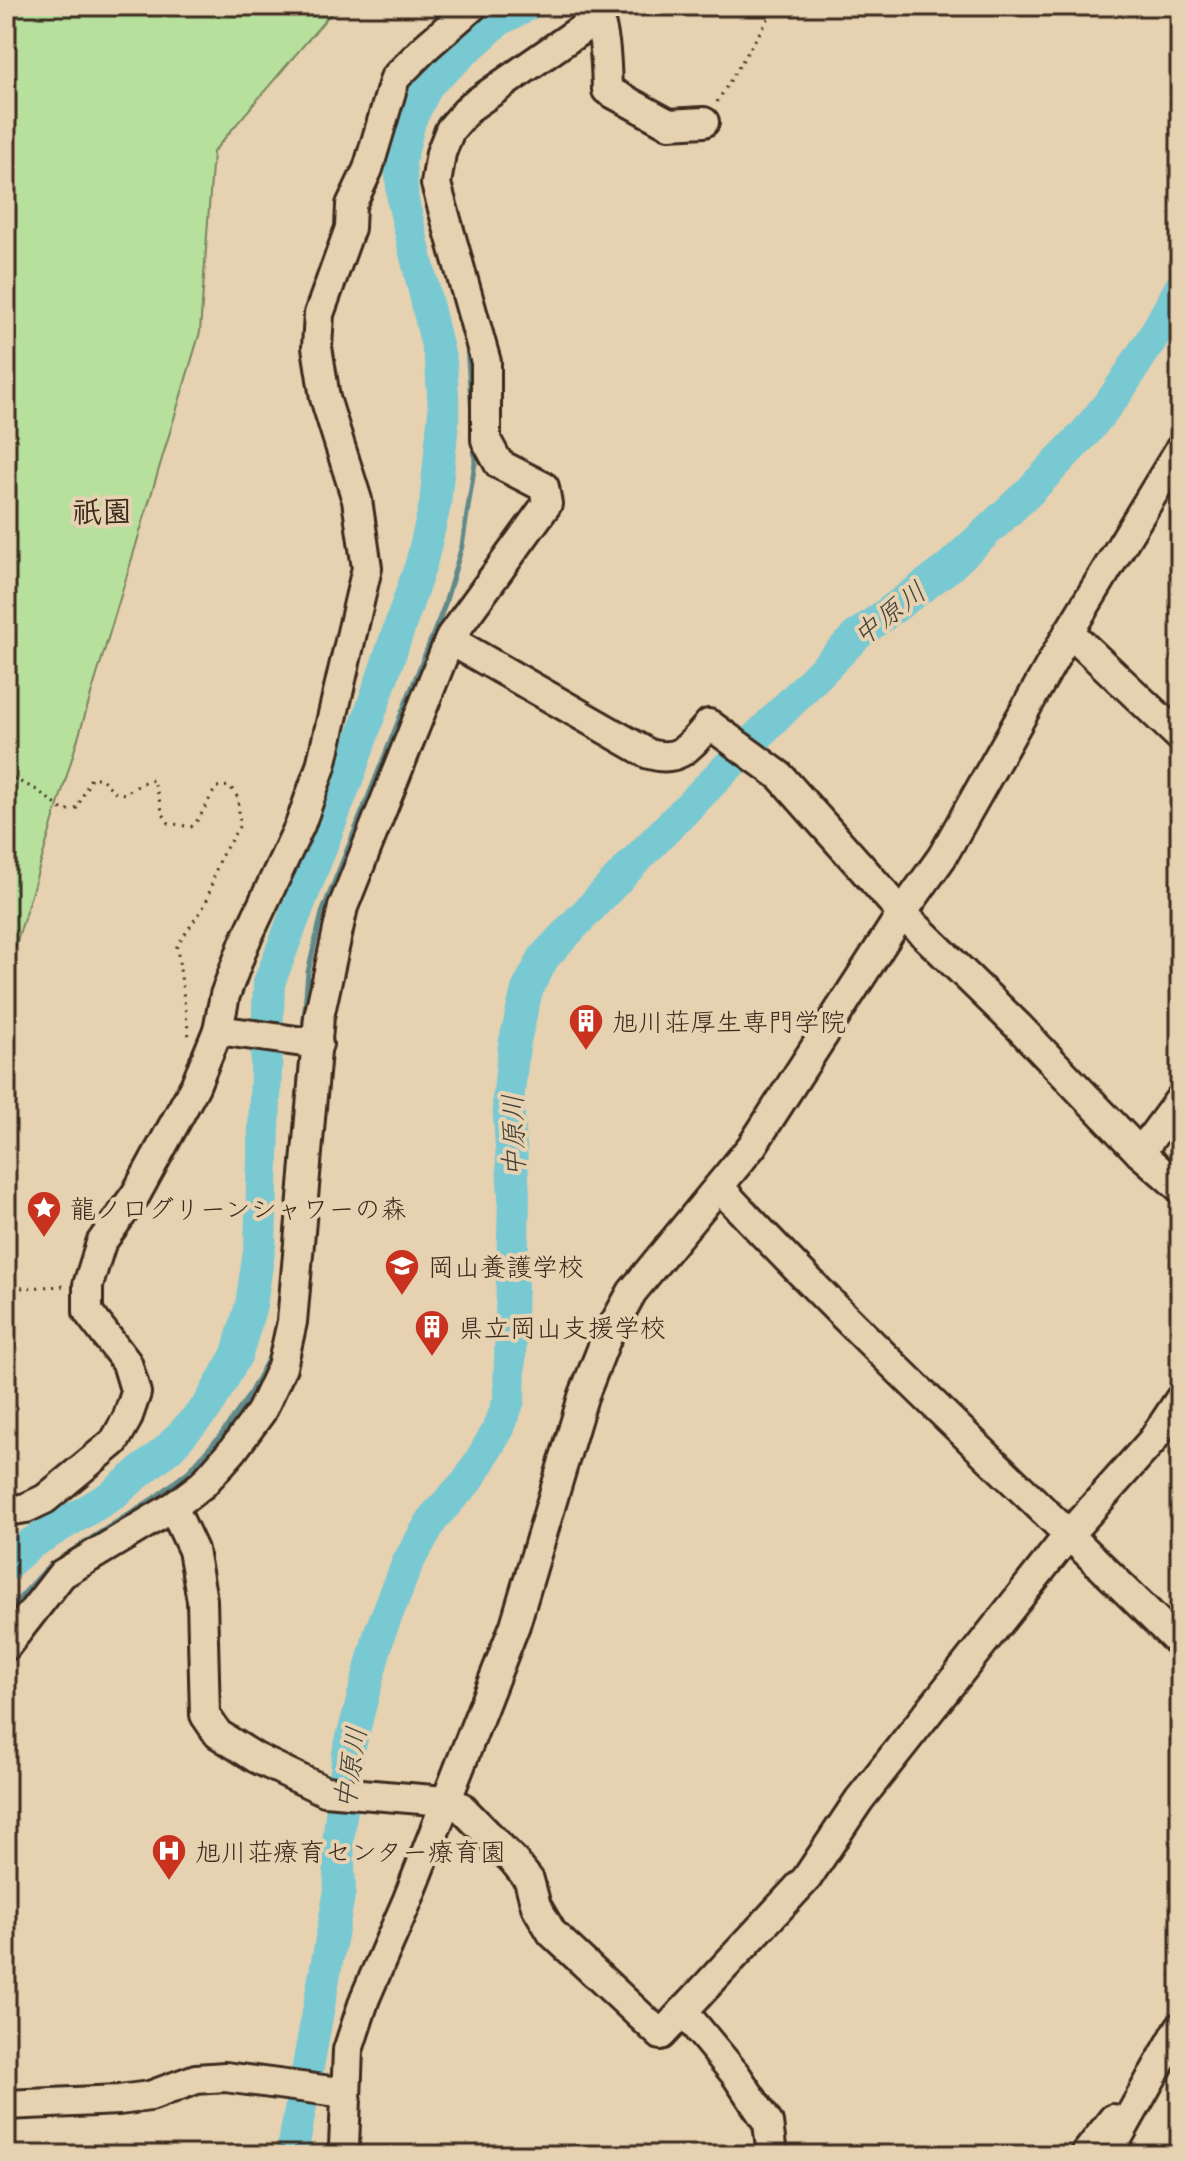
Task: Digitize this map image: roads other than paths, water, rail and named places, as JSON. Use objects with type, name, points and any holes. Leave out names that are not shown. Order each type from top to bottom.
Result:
[{"type":"street","points":[[6,1511],[26,1508],[45,1499],[114,1442],[127,1419],[136,1393],[127,1363],[88,1312],[88,1285],[101,1243],[144,1181],[222,1030],[225,995],[244,944],[300,825],[321,766],[367,568],[357,500],[325,398],[317,347],[319,314],[350,228],[351,205],[368,169],[395,78],[473,6]]},
{"type":"street","points":[[6,1646],[62,1574],[173,1507],[203,1484],[261,1412],[282,1367],[292,1322],[313,1044],[343,907],[450,640],[547,504],[544,487],[499,464],[486,440],[486,362],[436,184],[441,153],[450,130],[470,107],[596,11],[606,54],[607,90],[669,124],[704,122]]},
{"type":"street","points":[[347,2152],[348,2050],[365,1998],[408,1899],[515,1625],[583,1397],[606,1339],[632,1292],[669,1243],[720,1188],[785,1098],[902,913],[942,857],[1069,632],[1180,449]]},
{"type":"street","points":[[1069,632],[1180,737]]},
{"type":"street","points":[[450,640],[649,754],[663,758],[685,752],[709,724],[780,776],[902,913],[1019,1027],[1140,1153],[1180,1188]]},
{"type":"street","points":[[222,1030],[313,1044]]},
{"type":"street","points":[[1140,1153],[1180,1099]]},
{"type":"street","points":[[720,1188],[903,1376],[1070,1533],[1180,1644]]},
{"type":"street","points":[[173,1507],[193,1550],[202,1600],[205,1715],[218,1734],[256,1758],[325,1791],[445,1801],[460,1806],[529,1880],[536,1906],[552,1933],[661,2035],[807,1878],[859,1800],[1070,1533],[1152,1441],[1180,1399]]},
{"type":"street","points":[[683,2011],[736,2075],[768,2123],[772,2155]]},
{"type":"street","points":[[1108,2155],[1180,2027]]},
{"type":"street","points":[[6,2105],[119,2100],[150,2096],[196,2079],[225,2077],[346,2093]]},
{"type":"street","points":[[1085,2155],[1127,2101],[1144,2094]]},
{"type":"waterway","points":[[6,1565],[30,1544],[111,1496],[168,1449],[208,1406],[237,1354],[251,1305],[260,1245],[269,983],[351,769],[421,564],[435,505],[444,411],[441,363],[403,201],[400,161],[410,121],[428,84],[498,21],[526,6]]},
{"type":"waterway","points":[[459,99],[584,10]]},
{"type":"waterway","name":"中原川","points":[[292,2155],[340,1890],[338,1842],[348,1753],[380,1632],[408,1562],[434,1517],[469,1479],[499,1428],[509,1400],[514,1195],[508,1101],[514,1045],[527,990],[544,957],[856,636],[948,568],[1029,492],[1086,432],[1117,393],[1180,288]]},
{"type":"waterway","points":[[467,347],[472,413]]},
{"type":"waterway","points":[[303,1032],[308,972],[322,913],[444,607],[462,546],[475,463],[474,443]]},
{"type":"waterway","points":[[299,1080],[302,1050]]},
{"type":"waterway","points":[[6,1613],[51,1564],[157,1496],[189,1471],[221,1435],[248,1397],[272,1352],[280,1305]]},
{"type":"place","name":"旭川荘厚生専門学院","points":[[586,1052]]},
{"type":"place","name":"龍ノ口グリーンシャワーの森","points":[[44,1239]]},
{"type":"place","name":"岡山養護学校","points":[[402,1297]]},
{"type":"place","name":"県立岡山支援学校","points":[[432,1358]]},
{"type":"place","name":"旭川荘療育センター療育園","points":[[169,1882]]},
{"type":"district","name":"祇園","points":[[102,511]]}]
